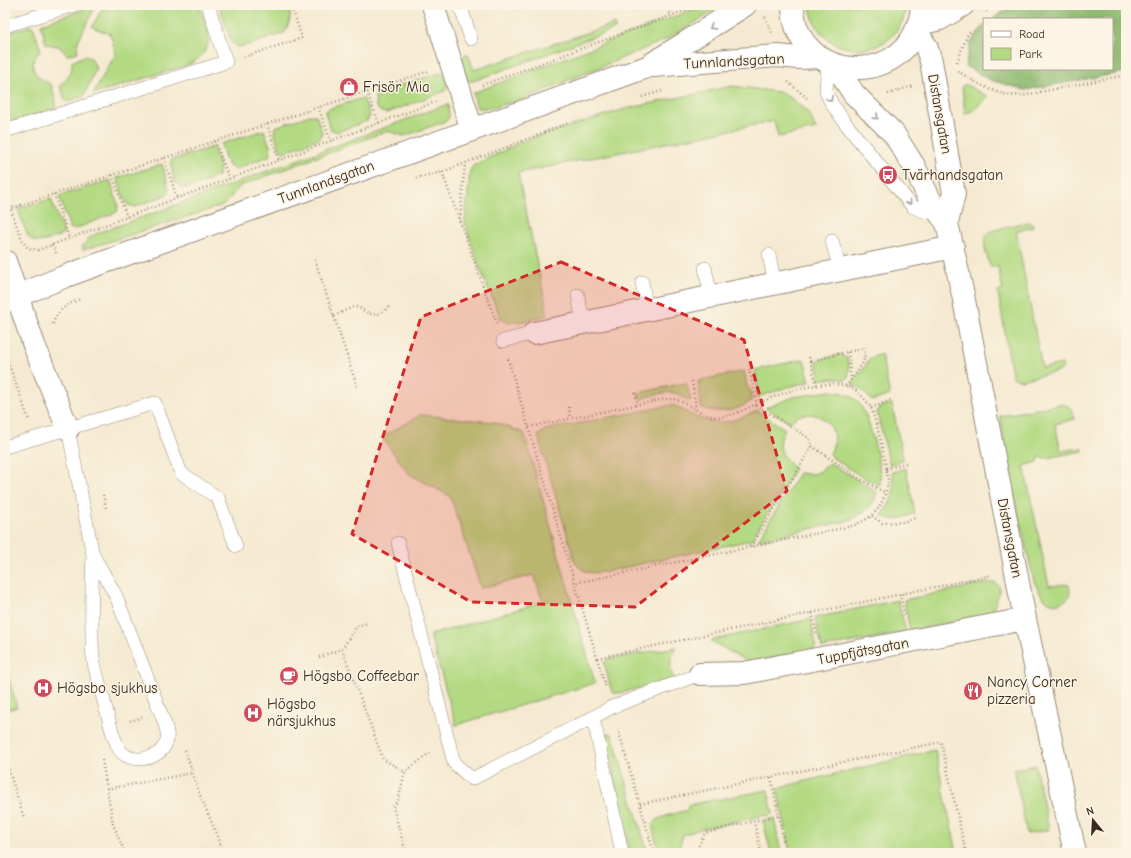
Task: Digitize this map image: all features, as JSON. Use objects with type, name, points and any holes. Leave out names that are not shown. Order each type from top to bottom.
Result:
[{"type":"street","points":[[433,5],[472,130]]},
{"type":"street","name":"Tunnlandsgatan","points":[[11,298],[66,276],[647,67],[745,5]]},
{"type":"street","name":"Distansgatan","points":[[793,5],[794,18],[801,36],[807,44],[828,61],[854,94],[894,134],[914,166],[931,202],[944,219],[953,247],[1025,619],[1075,853]]},
{"type":"street","points":[[828,61],[848,68],[862,69],[876,66],[888,61],[900,53],[909,43],[919,20],[940,19],[963,5]]},
{"type":"street","name":"Distansgatan","points":[[919,20],[931,61],[954,194],[944,219]]},
{"type":"street","name":"Tunnlandsgatan","points":[[647,67],[777,56],[828,61]]},
{"type":"street","points":[[534,333],[953,247]]},
{"type":"street","points":[[5,261],[11,298],[34,345],[68,429]]},
{"type":"street","name":"Tuppfjätsgatan","points":[[700,674],[744,673],[1025,619]]},
{"type":"lane","points":[[5,26],[74,5]]},
{"type":"lane","points":[[5,131],[226,62],[208,5]]},
{"type":"lane","points":[[460,5],[471,39]]},
{"type":"lane","points":[[828,61],[826,92],[832,104],[846,124],[912,206],[944,219]]},
{"type":"lane","points":[[832,241],[840,270]]},
{"type":"lane","points":[[769,254],[775,284]]},
{"type":"lane","points":[[706,268],[711,297]]},
{"type":"lane","points":[[642,282],[647,310]]},
{"type":"lane","points":[[578,295],[583,324]]},
{"type":"lane","points":[[503,341],[534,333]]},
{"type":"lane","points":[[5,447],[155,403],[181,473],[218,498],[236,546]]},
{"type":"lane","points":[[68,429],[93,555],[91,599],[93,657],[111,728],[120,750],[127,756],[136,759],[155,756],[162,751],[168,735],[161,710],[116,596],[93,555]]},
{"type":"lane","points":[[398,543],[454,763],[472,779],[612,708],[700,674]]},
{"type":"lane","points":[[592,718],[596,730],[622,853]]},
{"type":"path","points":[[226,62],[302,38],[291,5]]},
{"type":"path","points":[[667,5],[671,16]]},
{"type":"path","points":[[984,13],[994,5]]},
{"type":"path","points":[[5,195],[9,209],[23,242],[28,248],[38,250],[693,8]]},
{"type":"path","points":[[866,107],[882,95],[916,85],[956,79],[958,60],[967,36],[975,24]]},
{"type":"path","points":[[956,70],[971,80],[1009,95],[1025,95],[1126,75]]},
{"type":"path","points":[[9,209],[430,71]]},
{"type":"path","points":[[787,81],[808,100]]},
{"type":"path","points":[[636,98],[666,90]]},
{"type":"path","points":[[367,92],[379,123]]},
{"type":"path","points":[[318,107],[331,141]]},
{"type":"path","points":[[569,123],[442,172],[503,341],[654,853]]},
{"type":"path","points":[[267,124],[279,160]]},
{"type":"path","points":[[215,141],[229,179]]},
{"type":"path","points":[[164,158],[178,198]]},
{"type":"path","points":[[460,219],[465,163]]},
{"type":"path","points":[[112,175],[127,217]]},
{"type":"path","points":[[54,194],[70,238]]},
{"type":"path","points":[[315,260],[358,389]]},
{"type":"path","points":[[34,345],[51,340],[51,331],[56,316],[62,309],[77,300]]},
{"type":"path","points":[[334,316],[358,307],[365,312],[373,314],[385,310],[390,306]]},
{"type":"path","points":[[810,361],[864,347],[865,354],[863,363],[846,387]]},
{"type":"path","points":[[848,352],[852,380]]},
{"type":"path","points":[[5,354],[36,438]]},
{"type":"path","points":[[809,357],[816,386]]},
{"type":"path","points":[[750,369],[756,404],[809,438],[812,446],[858,478],[886,493]]},
{"type":"path","points":[[692,381],[696,410]]},
{"type":"path","points":[[529,427],[665,399],[679,400],[706,415],[718,417],[740,412],[756,404],[784,394],[816,386],[838,385],[852,389],[864,398],[871,408],[886,469],[888,485],[886,493],[878,508],[872,516],[864,521],[852,526],[575,583]]},
{"type":"path","points":[[634,393],[638,404]]},
{"type":"path","points":[[871,408],[893,399]]},
{"type":"path","points":[[569,407],[570,418]]},
{"type":"path","points":[[751,547],[812,446]]},
{"type":"path","points":[[886,469],[906,463]]},
{"type":"path","points":[[872,516],[882,523],[891,524],[904,522],[917,517]]},
{"type":"path","points":[[597,658],[995,573]]},
{"type":"path","points":[[319,657],[342,649],[357,626],[368,623]]},
{"type":"path","points":[[342,649],[383,759],[405,772]]},
{"type":"path","points":[[406,853],[393,807],[398,800],[405,772],[448,738]]},
{"type":"path","points":[[640,804],[940,742],[966,853]]},
{"type":"path","points":[[5,748],[9,747]]},
{"type":"path","points":[[5,758],[24,818]]},
{"type":"path","points":[[107,789],[192,773]]},
{"type":"path","points":[[771,777],[786,853]]},
{"type":"path","points":[[695,853],[705,833],[779,815]]},
{"type":"path","points":[[754,821],[761,853]]},
{"type":"path","points":[[5,836],[10,853]]},
{"type":"path","points":[[218,837],[223,853]]},
{"type":"highlighted area","points":[[561,262],[744,340],[787,491],[635,607],[471,602],[352,534],[421,317]]},
{"type":"green space","points":[[96,5],[78,41],[78,52],[67,55],[59,46],[46,44],[41,24]]},
{"type":"green space","points":[[104,5],[199,5],[209,33],[208,44],[204,53],[188,65],[93,94],[116,53],[110,34],[92,27]]},
{"type":"green space","points":[[219,5],[288,5],[290,20],[284,33],[249,45],[236,47],[231,41]]},
{"type":"green space","points":[[705,5],[725,5],[665,40],[526,98],[492,108],[477,108],[473,93]]},
{"type":"green space","points":[[810,5],[906,5],[901,24],[890,38],[875,46],[858,49],[842,46],[827,38],[816,24]]},
{"type":"green space","points":[[1012,5],[1126,5],[1126,72],[1025,90],[990,80],[965,66],[971,42],[983,26],[983,70],[1113,70],[1113,18],[993,18]]},
{"type":"green space","points":[[614,24],[615,29],[473,81],[466,79],[461,63],[465,54],[468,54],[474,70]]},
{"type":"green space","points":[[32,26],[34,29],[41,51],[36,56],[34,61],[34,70],[40,78],[51,84],[56,103],[54,109],[5,124],[5,34]]},
{"type":"green space","points":[[84,56],[91,58],[96,68],[84,96],[68,102],[65,100],[60,85],[69,75],[72,69],[72,62]]},
{"type":"green space","points":[[443,72],[448,85],[445,91],[387,113],[381,112],[376,107],[375,95],[386,90]]},
{"type":"green space","points":[[967,85],[988,97],[972,111],[965,114],[962,86]]},
{"type":"green space","points":[[732,86],[779,92],[794,100],[809,114],[816,129],[778,137],[774,121],[518,173],[548,315],[518,322],[501,319],[480,269],[465,223],[470,171],[474,165],[528,139],[625,109]]},
{"type":"green space","points":[[363,98],[370,115],[367,121],[337,132],[330,129],[325,112],[328,109]]},
{"type":"green space","points":[[448,104],[449,117],[446,121],[404,136],[387,131],[240,186],[224,205],[83,250],[83,246],[90,237],[100,232]]},
{"type":"green space","points":[[310,115],[316,115],[322,132],[320,138],[284,152],[280,150],[274,132],[275,127]]},
{"type":"green space","points":[[264,130],[270,146],[271,155],[236,169],[230,167],[225,159],[221,144]]},
{"type":"green space","points":[[213,147],[220,168],[218,176],[192,187],[186,188],[180,186],[176,182],[171,160]]},
{"type":"green space","points":[[162,164],[169,189],[168,194],[135,207],[128,205],[124,199],[117,178]]},
{"type":"green space","points":[[110,180],[118,205],[117,212],[75,229],[70,228],[59,196]]},
{"type":"green space","points":[[51,199],[64,234],[52,239],[36,242],[28,235],[18,208]]},
{"type":"green space","points":[[1028,222],[1033,225],[1033,227],[1016,231],[1042,368],[1062,364],[1063,368],[1060,371],[1022,380],[1014,378],[1012,375],[998,292],[1003,290],[998,267],[991,267],[989,264],[985,246],[985,238],[991,231]]},
{"type":"green space","points":[[841,354],[847,358],[848,363],[849,372],[846,380],[834,378],[819,380],[818,376],[820,374],[816,361]]},
{"type":"green space","points":[[881,354],[890,395],[872,401],[861,389],[852,384],[870,358]]},
{"type":"green space","points":[[804,359],[810,382],[791,386],[758,397],[756,390],[758,388],[755,370]]},
{"type":"green space","points":[[744,371],[747,386],[751,392],[751,401],[740,407],[727,411],[713,411],[701,407],[698,381]]},
{"type":"green space","points":[[686,383],[691,399],[690,401],[677,394],[671,393],[657,394],[640,399],[638,393]]},
{"type":"green space","points":[[830,391],[849,395],[862,407],[866,415],[875,447],[879,466],[880,486],[859,475],[833,458],[830,454],[834,443],[833,433],[831,427],[822,418],[810,414],[797,417],[790,422],[765,408],[794,397]]},
{"type":"green space","points":[[892,404],[903,459],[890,465],[877,412],[882,406]]},
{"type":"green space","points":[[1061,404],[1069,407],[1075,419],[1055,424],[1061,451],[1082,448],[1083,451],[1046,458],[1039,457],[1038,462],[1024,466],[1049,586],[1069,584],[1069,597],[1063,602],[1057,604],[1047,601],[1043,597],[1034,581],[1013,491],[1000,416]]},
{"type":"green space","points":[[672,405],[691,415],[711,422],[726,422],[741,418],[757,411],[785,429],[780,446],[781,451],[783,456],[795,469],[751,540],[604,572],[591,573],[584,571],[575,562],[538,436],[545,430]]},
{"type":"green space","points":[[421,415],[494,422],[524,433],[595,683],[456,725],[430,635],[543,602],[534,575],[481,588],[450,496],[409,474],[382,437]]},
{"type":"green space","points":[[830,463],[877,492],[869,508],[860,515],[843,522],[758,540],[799,473],[816,473]]},
{"type":"green space","points":[[906,468],[915,513],[895,519],[882,516],[893,495],[894,484],[892,472]]},
{"type":"green space","points":[[986,583],[996,583],[1000,587],[992,614],[910,631],[904,600]]},
{"type":"green space","points":[[898,600],[906,632],[822,648],[815,618]]},
{"type":"green space","points":[[811,619],[816,645],[813,651],[748,662],[711,641],[712,640]]},
{"type":"green space","points":[[677,647],[671,659],[671,672],[675,679],[619,693],[613,693],[604,662],[608,659]]},
{"type":"green space","points":[[5,666],[17,707],[5,711]]},
{"type":"green space","points":[[612,734],[648,853],[630,853],[605,735]]},
{"type":"green space","points":[[935,750],[957,853],[791,853],[777,788]]},
{"type":"green space","points":[[1035,765],[1049,830],[1027,834],[1014,769]]},
{"type":"green space","points":[[768,790],[773,814],[701,829],[683,835],[678,853],[660,853],[653,828],[653,825],[658,820],[668,815],[688,810],[688,805]]},
{"type":"green space","points":[[774,818],[781,853],[771,853],[763,821]]},
{"type":"place","name":"Frisör Mia","points":[[349,87]]},
{"type":"place","name":"Tvärhandsgatan","points":[[888,175]]},
{"type":"place","name":"Högsbo Coffeebar","points":[[289,676]]},
{"type":"place","name":"Högsbo sjukhus","points":[[43,688]]},
{"type":"place","name":"Nancy Corner pizzeria","points":[[973,691]]},
{"type":"place","name":"Högsbo närsjukhus","points":[[253,713]]}]
